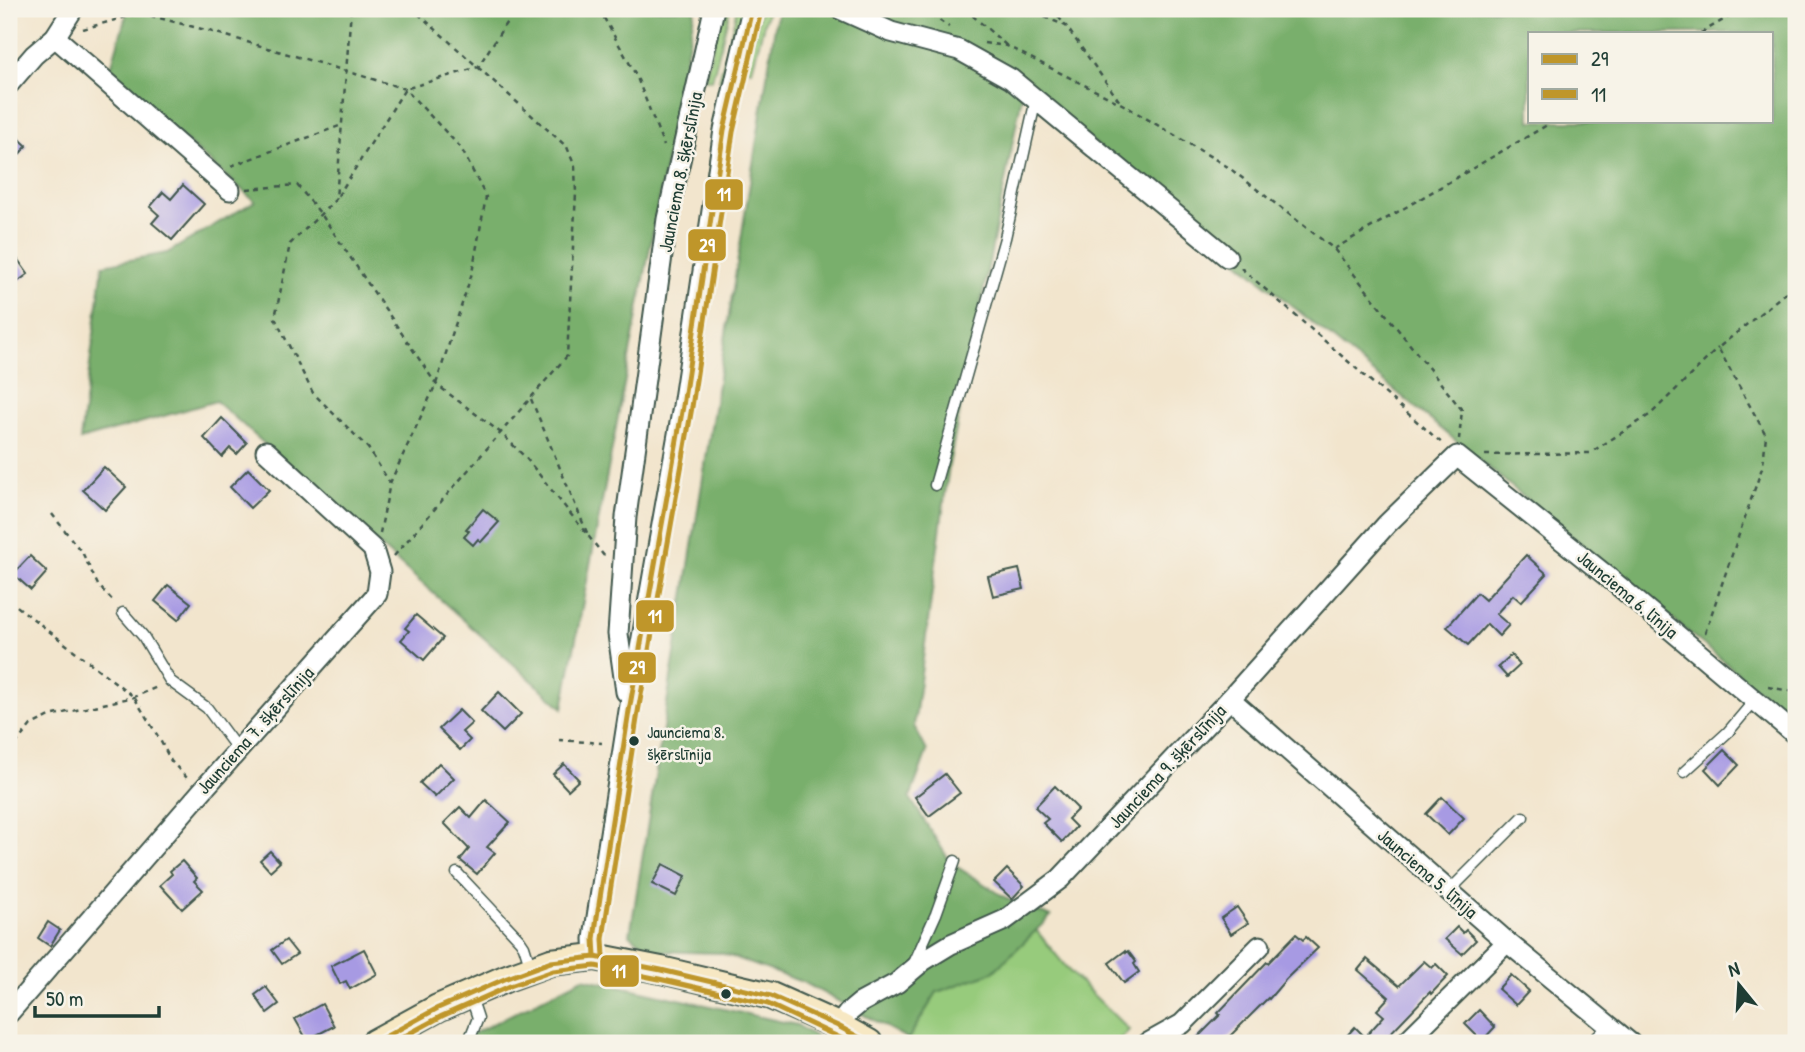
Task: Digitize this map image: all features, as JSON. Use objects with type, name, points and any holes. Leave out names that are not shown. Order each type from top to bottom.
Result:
[{"type":"main road","points":[[374,1043],[438,1008],[531,969],[551,962],[595,957],[771,996],[869,1043]]},
{"type":"street","points":[[9,84],[34,55],[55,37],[73,9]]},
{"type":"street","name":"Jaunciema 8. šķērslīnija","points":[[629,711],[618,634],[626,517],[667,219],[714,9]]},
{"type":"street","name":"Jaunciema 8. šķērslīnija","points":[[595,957],[597,917],[629,711],[683,407],[724,131],[752,9]]},
{"type":"street","points":[[840,9],[891,33],[960,50],[1011,79],[1227,257]]},
{"type":"street","points":[[55,37],[230,190]]},
{"type":"street","points":[[265,452],[373,549],[380,572]]},
{"type":"street","name":"Jaunciema 6. līnija","points":[[1457,456],[1608,577],[1796,735]]},
{"type":"street","name":"Jaunciema 9. šķērslīnija","points":[[838,1026],[860,1003],[897,983],[911,970],[951,944],[1006,919],[1060,879],[1230,699],[1387,524],[1457,456]]},
{"type":"street","name":"Jaunciema 7. šķērslīnija","points":[[9,1013],[377,594],[380,572]]},
{"type":"street","name":"Jaunciema 5. līnija","points":[[1230,699],[1507,942],[1630,1043]]},
{"type":"street","points":[[1405,1043],[1507,942]]},
{"type":"street","points":[[1148,1043],[1182,1024],[1260,946]]},
{"type":"lane","points":[[935,485],[1005,238],[1036,99]]},
{"type":"lane","points":[[123,613],[143,636],[170,681],[206,708],[238,750]]},
{"type":"lane","points":[[1684,772],[1728,732],[1755,701]]},
{"type":"lane","points":[[1449,891],[1523,817]]},
{"type":"lane","points":[[911,970],[936,914],[955,861]]},
{"type":"lane","points":[[457,873],[520,940],[531,969]]},
{"type":"lane","points":[[468,1043],[478,1018],[470,994]]},
{"type":"lane","points":[[1587,1043],[1592,1042],[1609,1026]]},
{"type":"path","points":[[336,199],[351,9]]},
{"type":"path","points":[[380,572],[567,356],[576,193],[575,167],[567,147],[413,9]]},
{"type":"path","points":[[390,482],[368,448],[313,393],[275,318],[290,244],[336,199],[405,89],[478,66],[516,9]]},
{"type":"path","points":[[599,9],[636,75],[677,174]]},
{"type":"path","points":[[965,9],[1007,46],[1122,104],[1227,167],[1334,249],[1462,410],[1457,456]]},
{"type":"path","points":[[1026,9],[1066,26]]},
{"type":"path","points":[[1052,9],[1122,104]]},
{"type":"path","points":[[1703,32],[1742,9]]},
{"type":"path","points":[[55,37],[140,13],[213,32],[405,89],[461,148],[486,197],[472,273],[436,384],[390,482],[382,527],[373,549]]},
{"type":"path","points":[[980,42],[1007,46]]},
{"type":"path","points":[[1334,249],[1552,122]]},
{"type":"path","points":[[210,173],[342,125]]},
{"type":"path","points":[[230,190],[297,185],[321,214],[436,384],[501,433],[526,458],[621,580]]},
{"type":"path","points":[[1227,257],[1457,456],[1590,453],[1651,414],[1718,348],[1796,284]]},
{"type":"path","points":[[1698,652],[1763,465],[1766,435],[1718,348]]},
{"type":"path","points":[[531,399],[589,538]]},
{"type":"path","points":[[52,514],[83,554],[99,585],[123,613]]},
{"type":"path","points":[[9,600],[134,697],[170,761],[201,792]]},
{"type":"path","points":[[9,752],[31,725],[50,716],[134,697],[170,681]]},
{"type":"path","points":[[559,740],[602,743]]},
{"type":"green space","points":[[128,9],[695,9],[563,708],[216,401],[80,440],[103,265],[167,253],[255,201],[109,74]]},
{"type":"green space","points":[[722,9],[730,9],[712,80],[705,79]]},
{"type":"green space","points":[[737,9],[743,9],[725,82],[719,80]]},
{"type":"green space","points":[[761,9],[768,9],[752,70],[745,68]]},
{"type":"green space","points":[[779,9],[1796,9],[1796,721],[1024,85],[949,465],[914,726],[927,751],[910,798],[951,863],[1011,901],[1051,916],[993,972],[937,992],[908,1039],[805,983],[721,953],[653,951],[630,935]]},
{"type":"green space","points":[[1036,930],[1070,972],[1129,1030],[1117,1043],[912,1043],[908,1039],[937,992],[993,972]]},
{"type":"green space","points":[[583,978],[797,1025],[825,1043],[455,1043]]},
{"type":"building","points":[[9,129],[27,146],[9,165]]},
{"type":"building","points":[[183,185],[204,204],[172,240],[152,223],[159,215],[150,207],[163,192],[171,199]]},
{"type":"building","points":[[9,247],[28,274],[9,288]]},
{"type":"building","points":[[222,418],[247,443],[237,454],[230,448],[222,457],[204,438]]},
{"type":"building","points":[[104,467],[126,487],[105,510],[83,490]]},
{"type":"building","points":[[248,469],[269,490],[250,508],[230,487]]},
{"type":"building","points":[[483,509],[499,522],[481,542],[478,539],[473,545],[464,537],[469,531],[466,529]]},
{"type":"building","points":[[1526,555],[1547,574],[1521,602],[1513,595],[1496,614],[1509,625],[1499,636],[1487,624],[1468,645],[1447,627],[1477,593],[1485,600]]},
{"type":"building","points":[[30,556],[47,572],[31,590],[13,574]]},
{"type":"building","points":[[1019,569],[1024,589],[993,596],[988,576]]},
{"type":"building","points":[[168,585],[191,603],[178,620],[155,601]]},
{"type":"building","points":[[416,615],[443,638],[424,660],[401,640],[409,631],[405,628]]},
{"type":"building","points":[[1511,655],[1520,665],[1507,677],[1498,667]]},
{"type":"building","points":[[499,692],[521,714],[503,732],[481,711]]},
{"type":"building","points":[[459,710],[472,723],[462,732],[470,740],[460,750],[439,729]]},
{"type":"building","points":[[1724,750],[1739,765],[1720,785],[1705,769]]},
{"type":"building","points":[[439,763],[454,778],[435,797],[420,783]]},
{"type":"building","points":[[564,764],[579,780],[568,790],[553,774]]},
{"type":"building","points":[[945,774],[960,793],[929,816],[915,797]]},
{"type":"building","points":[[1055,786],[1078,809],[1068,819],[1076,827],[1062,842],[1043,823],[1048,819],[1035,807]]},
{"type":"building","points":[[1442,797],[1464,818],[1448,835],[1426,814]]},
{"type":"building","points":[[486,800],[510,822],[487,847],[495,853],[477,874],[460,860],[469,849],[444,823],[460,807],[471,818]]},
{"type":"building","points":[[270,851],[280,862],[270,871],[260,860]]},
{"type":"building","points":[[182,861],[197,878],[194,881],[203,890],[182,909],[160,885]]},
{"type":"building","points":[[663,864],[686,876],[676,896],[652,884]]},
{"type":"building","points":[[1007,869],[1024,886],[1012,899],[994,882]]},
{"type":"building","points":[[1237,907],[1248,923],[1231,934],[1221,918]]},
{"type":"building","points":[[48,922],[60,930],[50,946],[38,938]]},
{"type":"building","points":[[1457,927],[1463,933],[1466,930],[1476,940],[1462,954],[1445,939]]},
{"type":"building","points":[[1296,934],[1303,940],[1306,937],[1318,948],[1223,1043],[1192,1043],[1220,1015],[1218,1013]]},
{"type":"building","points":[[286,940],[297,954],[282,964],[272,950]]},
{"type":"building","points":[[364,949],[377,974],[350,989],[346,981],[340,984],[331,966]]},
{"type":"building","points":[[1128,951],[1136,962],[1134,964],[1139,972],[1124,983],[1109,963]]},
{"type":"building","points":[[1367,959],[1399,986],[1424,961],[1432,968],[1436,964],[1448,976],[1381,1043],[1340,1043],[1355,1027],[1365,1037],[1384,1016],[1377,1010],[1389,997],[1358,970]]},
{"type":"building","points":[[1511,975],[1529,991],[1516,1005],[1498,989]]},
{"type":"building","points":[[266,987],[279,1004],[267,1013],[255,995]]},
{"type":"building","points":[[322,1004],[334,1026],[307,1040],[295,1019]]},
{"type":"building","points":[[1479,1010],[1495,1027],[1482,1041],[1465,1024]]},
{"type":"transit line","name":"29","points":[[595,957],[597,917],[629,711],[683,406],[724,130],[752,9]]},
{"type":"transit line","name":"11","points":[[604,957],[603,939],[638,712],[692,407],[733,132],[761,11]]},
{"type":"transit line","name":"29","points":[[374,1043],[438,1008],[507,978],[551,962],[595,957],[771,996],[869,1043]]},
{"type":"transit line","name":"11","points":[[392,1043],[442,1016],[510,986],[553,971],[595,966],[768,1004],[851,1043]]},
{"type":"place","name":"Jaunciema 8. šķērslīnija","points":[[634,741]]}]
